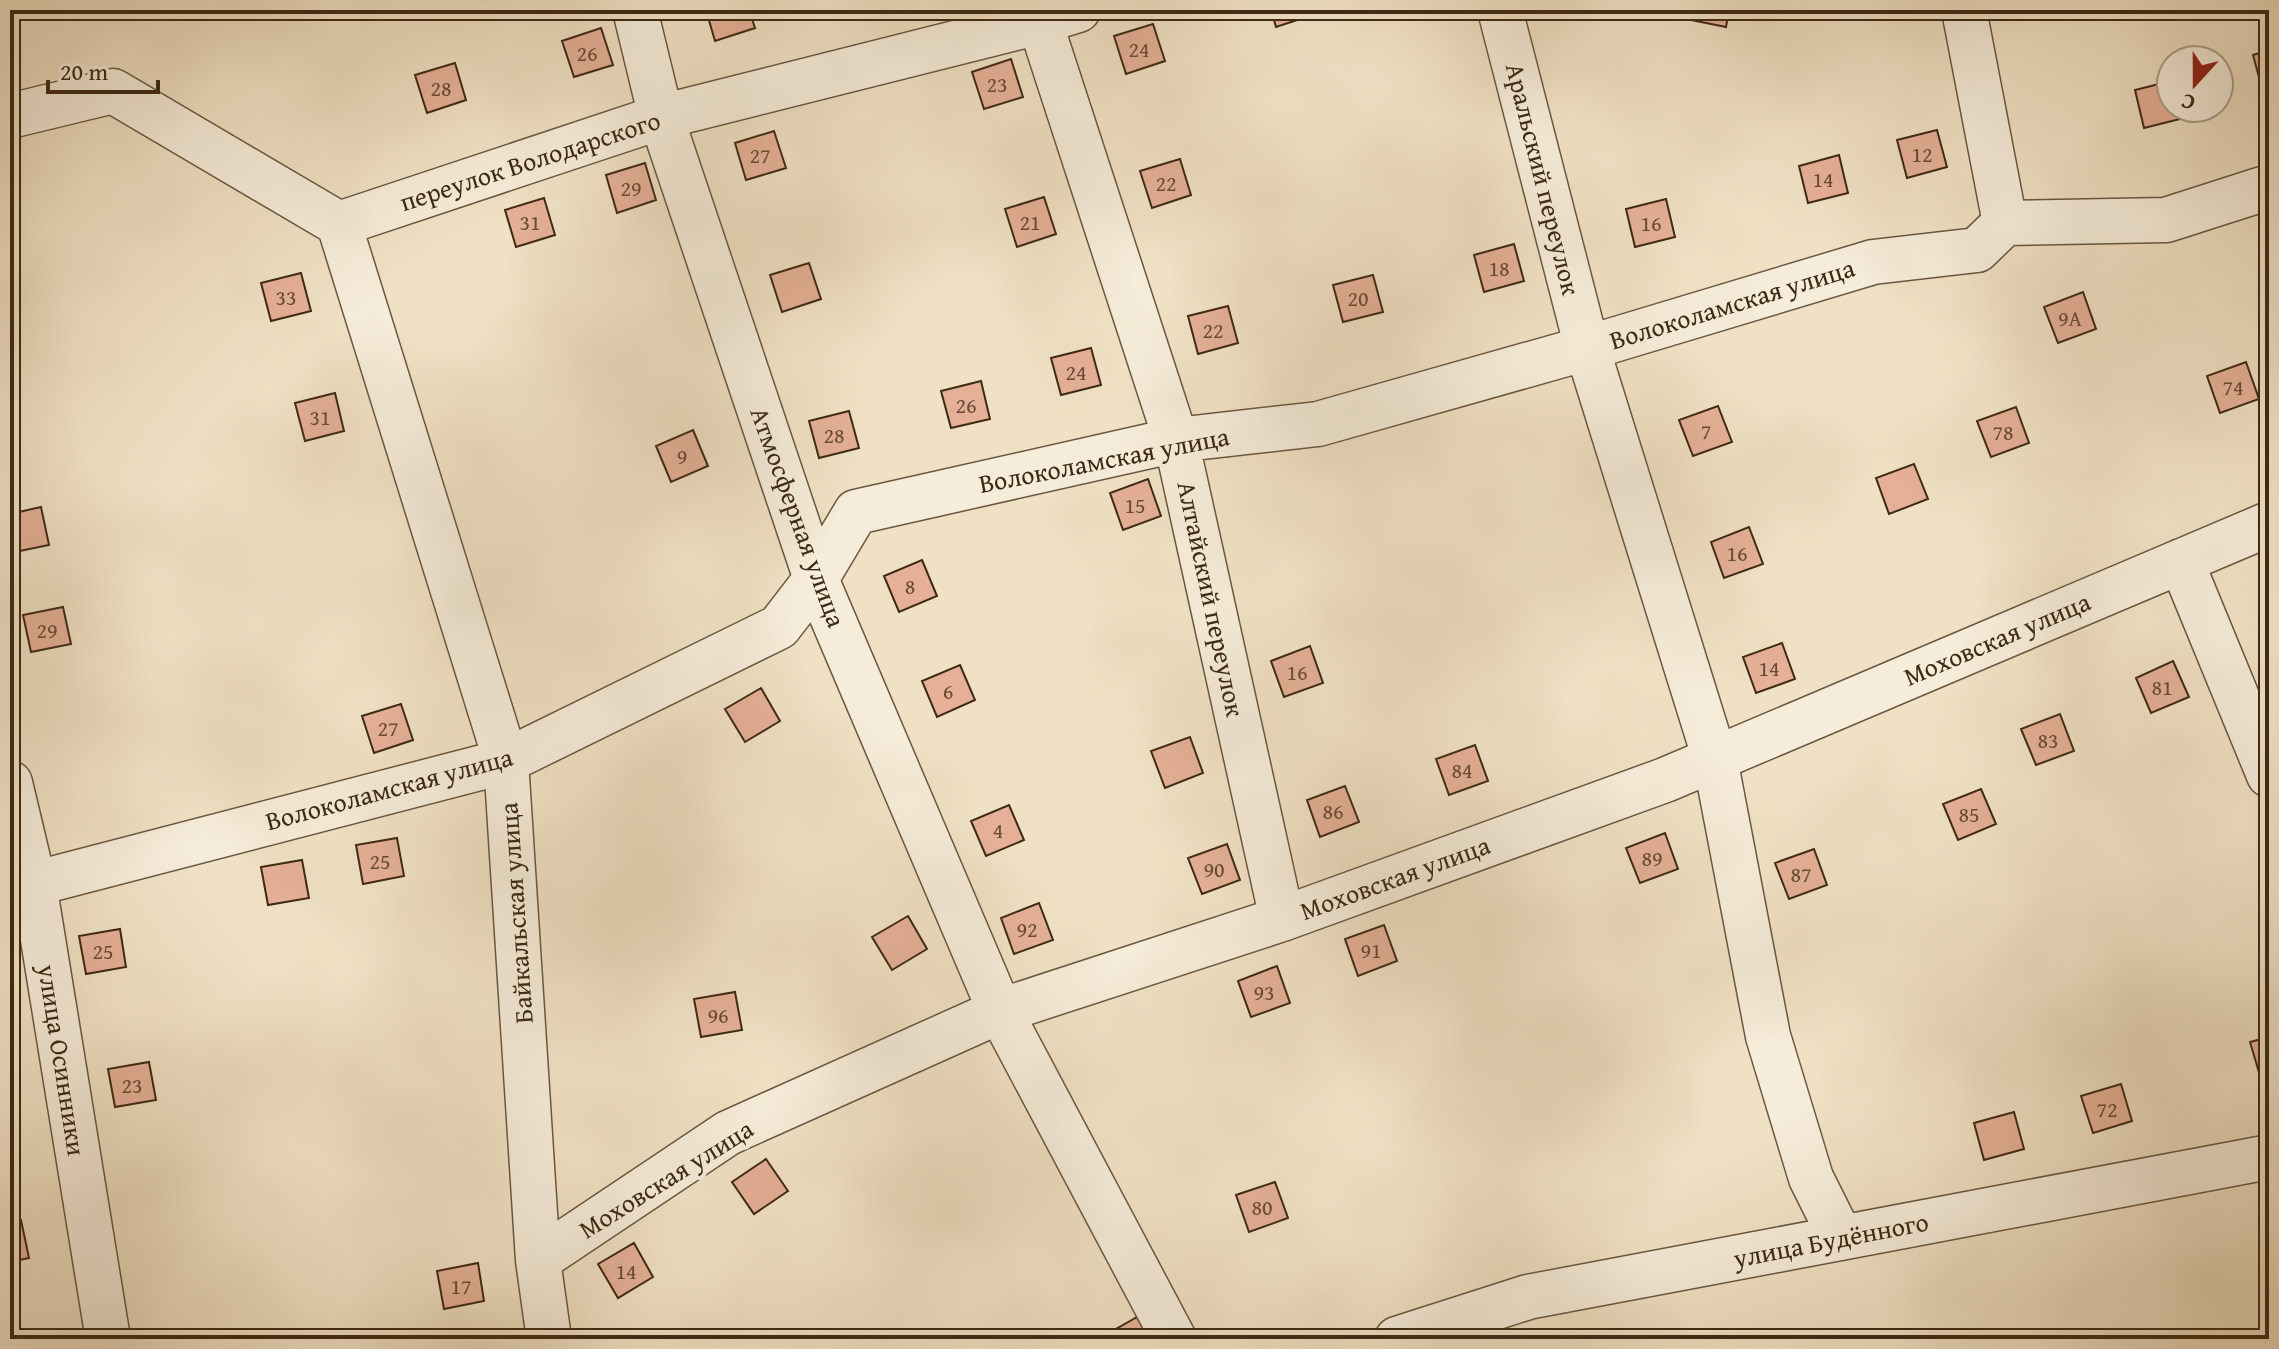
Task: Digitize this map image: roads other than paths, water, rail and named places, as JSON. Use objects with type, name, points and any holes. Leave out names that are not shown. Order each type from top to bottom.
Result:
[{"type":"street","name":"Атмосферная улица","points":[[635,10],[661,117],[816,579],[1000,1011],[1174,1339]]},
{"type":"street","name":"Аральский переулок","points":[[1500,10],[1587,348],[1715,759],[1768,1036],[1811,1178],[1841,1238]]},
{"type":"street","points":[[1964,10],[2005,223],[2166,220],[2269,187]]},
{"type":"street","name":"переулок Володарского","points":[[339,224],[661,117],[1051,14]]},
{"type":"street","name":"Алтайский переулок","points":[[1051,14],[1176,440],[1282,919]]},
{"type":"street","points":[[10,116],[113,91],[339,224]]},
{"type":"street","name":"Волоколамская улица","points":[[22,887],[506,761],[779,627],[816,579],[856,512],[1176,440],[1318,424],[1587,348],[1873,262],[1977,250],[2005,223]]},
{"type":"street","name":"Байкальская улица","points":[[339,224],[506,761],[538,1260],[549,1339]]},
{"type":"street","name":"Моховская улица","points":[[538,1260],[728,1133],[1000,1011],[1282,919],[1665,780],[2269,524]]},
{"type":"street","points":[[2181,561],[2269,775]]},
{"type":"street","name":"улица Осинники","points":[[10,783],[22,887],[108,1339]]},
{"type":"street","name":"улица Будённого","points":[[1397,1339],[1528,1297],[2269,1157]]}]
